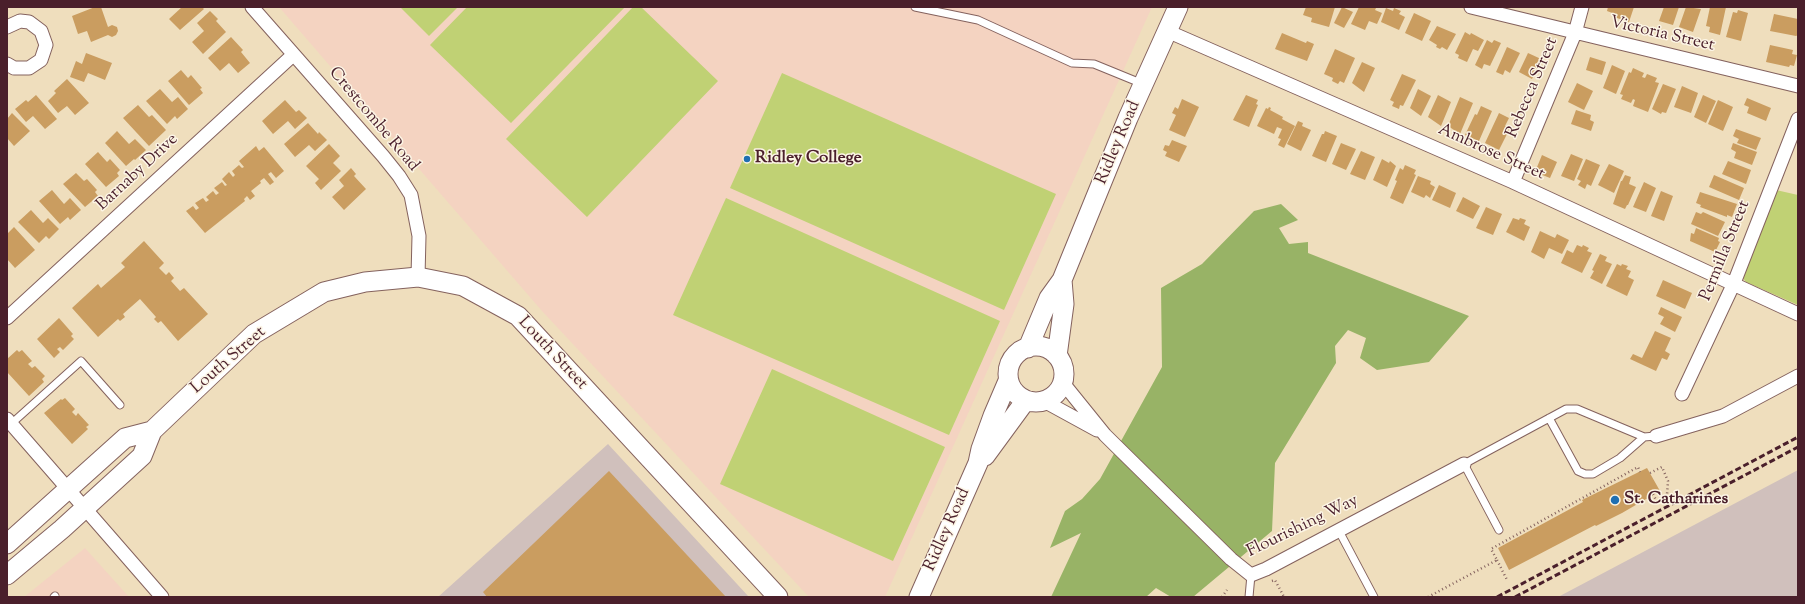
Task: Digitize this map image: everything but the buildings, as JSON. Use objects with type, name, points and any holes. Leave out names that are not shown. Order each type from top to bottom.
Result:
[{"type":"main road","name":"Ridley Road","points":[[1028,348],[1049,298],[1062,280],[1178,7]]},
{"type":"main road","name":"Louth Street","points":[[7,575],[85,508],[142,456],[152,431],[254,334],[324,292],[365,282],[418,277],[463,286],[518,316],[778,597]]},
{"type":"main road","name":"Ridley Road","points":[[1057,356],[1064,304],[1062,280]]},
{"type":"main road","points":[[1041,347],[1050,350],[1057,356],[1062,364],[1064,373],[1063,383],[1055,394],[1035,401],[1019,396],[1008,381],[1010,364],[1015,357],[1028,348],[1041,347]]},
{"type":"main road","name":"Ridley Road","points":[[919,597],[978,463],[981,449],[993,416],[1008,381]]},
{"type":"main road","name":"Ridley Road","points":[[978,463],[1035,401]]},
{"type":"main road","name":"Louth Street","points":[[7,544],[125,438],[152,431]]},
{"type":"street","name":"Crestcombe Road","points":[[252,7],[292,55],[386,160],[411,195],[420,236],[418,277]]},
{"type":"street","name":"Victoria Street","points":[[1471,7],[1798,86]]},
{"type":"street","name":"Rebecca Street","points":[[1513,182],[1575,33],[1582,7]]},
{"type":"street","points":[[7,27],[20,21],[28,22],[41,31],[46,45],[41,60],[29,68],[14,68],[7,64]]},
{"type":"street","name":"Ambrose Street","points":[[1167,31],[1513,182],[1734,283],[1798,314]]},
{"type":"street","name":"Barnaby Drive","points":[[7,318],[292,55]]},
{"type":"street","name":"Permilla Street","points":[[1682,394],[1734,283],[1798,119]]},
{"type":"street","points":[[1650,437],[1723,416],[1798,376]]},
{"type":"street","name":"Flourishing Way","points":[[1063,383],[1105,435],[1231,559],[1251,575],[1266,569],[1339,531],[1464,464]]},
{"type":"street","name":"Flourishing Way","points":[[1035,401],[1105,435]]},
{"type":"street","points":[[9,422],[162,597]]},
{"type":"lane","points":[[915,7],[978,20],[1072,63],[1094,64],[1144,84]]},
{"type":"lane","points":[[9,422],[81,361],[120,405]]},
{"type":"lane","points":[[1499,530],[1464,464],[1566,409],[1577,409],[1650,437]]},
{"type":"lane","points":[[1549,418],[1578,471],[1585,474],[1593,474],[1620,458],[1650,437]]},
{"type":"lane","points":[[1339,531],[1374,597]]},
{"type":"lane","points":[[1249,597],[1251,575]]},
{"type":"path","points":[[1507,580],[1491,549],[1579,501],[1578,499],[1608,485],[1638,467],[1640,472]]},
{"type":"path","points":[[1650,473],[1662,467],[1668,481],[1667,494]]},
{"type":"path","points":[[1653,494],[1656,500]]},
{"type":"path","points":[[1428,597],[1497,560]]},
{"type":"path","points":[[1270,582],[1275,580],[1284,597]]},
{"type":"path","points":[[1222,597],[1227,590]]},
{"type":"shaded area","name":"Ridley College","points":[[279,7],[1152,7],[885,597],[809,597],[542,311]]},
{"type":"shaded area","points":[[608,444],[749,597],[438,597]]},
{"type":"shaded area","points":[[1798,470],[1798,597],[1558,597]]},
{"type":"shaded area","points":[[85,548],[129,597],[24,597]]},
{"type":"green space","points":[[400,7],[458,7],[429,36]]},
{"type":"green space","points":[[467,7],[625,7],[511,123],[430,45]]},
{"type":"green space","points":[[633,7],[641,7],[718,81],[587,217],[506,139]]},
{"type":"green space","points":[[782,73],[1056,194],[1004,310],[730,188]]},
{"type":"green space","points":[[1776,190],[1798,195],[1798,305],[1746,282],[1742,277]]},
{"type":"green space","points":[[726,198],[1000,321],[949,435],[673,315]]},
{"type":"green space","points":[[1281,204],[1298,220],[1279,228],[1289,244],[1308,242],[1308,253],[1469,316],[1429,362],[1377,370],[1360,358],[1366,338],[1348,330],[1335,346],[1336,363],[1275,463],[1272,531],[1193,597],[1171,597],[1156,588],[1146,597],[1051,597],[1081,533],[1050,548],[1065,511],[1082,499],[1100,479],[1162,367],[1161,288],[1202,264],[1254,211]]},
{"type":"green space","points":[[772,369],[945,447],[893,561],[720,484]]},
{"type":"railway","points":[[1497,597],[1798,437]]},
{"type":"railway","points":[[1515,597],[1798,447]]},
{"type":"place","name":"Ridley College","points":[[747,159]]},
{"type":"place","name":"St. Catharines","points":[[1615,500]]}]
